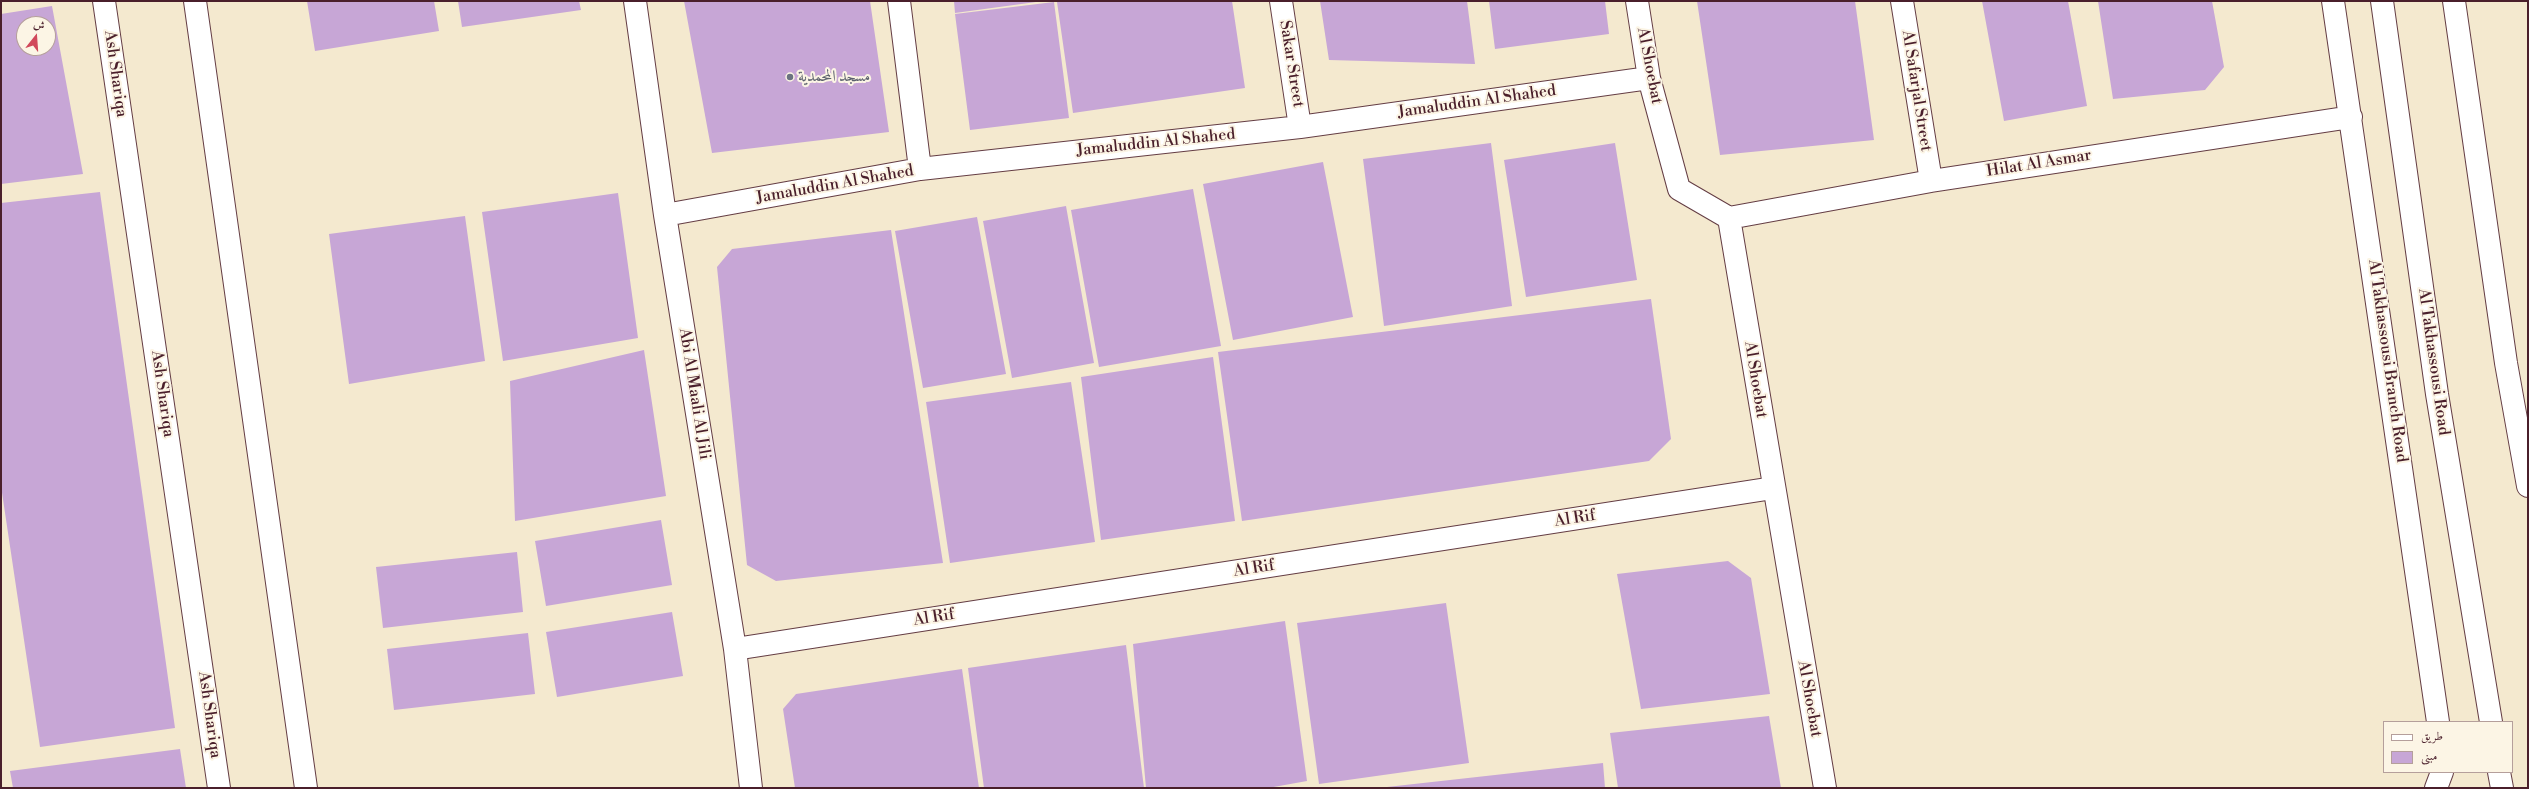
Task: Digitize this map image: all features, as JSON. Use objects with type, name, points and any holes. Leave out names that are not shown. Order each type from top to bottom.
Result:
[{"type":"street","name":"Ash Shariqa","points":[[104,1],[219,788]]},
{"type":"street","points":[[195,1],[306,788]]},
{"type":"street","name":"Abi Al Maali Al Jili","points":[[635,1],[665,214],[736,649],[751,788]]},
{"type":"street","points":[[899,1],[920,169]]},
{"type":"street","name":"Sakar Street","points":[[1281,1],[1300,127]]},
{"type":"street","name":"Al Shoebat","points":[[1637,1],[1649,78],[1679,189],[1729,218],[1773,488],[1825,788]]},
{"type":"street","name":"Al Safarjal Street","points":[[1902,1],[1930,181]]},
{"type":"street","name":"Al Takhassousi Branch Road","points":[[2333,1],[2438,721]]},
{"type":"street","name":"Al Takhassousi Road","points":[[2382,1],[2437,394],[2491,721]]},
{"type":"street","points":[[2454,1],[2506,363],[2528,486]]},
{"type":"street","name":"Jamaluddin Al Shahed","points":[[665,214],[920,169],[1300,127],[1649,78]]},
{"type":"street","name":"Hilat Al Asmar","points":[[1729,218],[1930,181],[2351,117]]},
{"type":"street","name":"Al Rif","points":[[736,649],[1773,488]]},
{"type":"street","points":[[2436,788],[2442,773]]},
{"type":"street","points":[[2446,773],[2449,788]]},
{"type":"street","points":[[2499,773],[2502,788]]},
{"type":"building","points":[[307,1],[434,1],[439,31],[315,51]]},
{"type":"building","points":[[458,1],[579,1],[581,10],[462,27]]},
{"type":"building","name":"مسجد المحمدية","points":[[684,1],[870,1],[889,132],[712,153]]},
{"type":"building","points":[[954,1],[1036,1],[1036,2],[955,13]]},
{"type":"building","points":[[1232,1],[1245,88],[1073,113],[1057,2]]},
{"type":"building","points":[[1320,1],[1467,1],[1475,64],[1329,60]]},
{"type":"building","points":[[1489,1],[1605,1],[1609,34],[1495,49]]},
{"type":"building","points":[[1697,1],[1855,1],[1874,140],[1720,155]]},
{"type":"building","points":[[1982,1],[2068,1],[2087,106],[2004,121]]},
{"type":"building","points":[[2098,1],[2212,1],[2224,67],[2205,90],[2113,99]]},
{"type":"building","points":[[1054,2],[1069,118],[970,130],[955,14]]},
{"type":"building","points":[[52,6],[54,16],[16,16],[16,56],[56,56],[56,28],[83,174],[1,184],[1,14]]},
{"type":"building","points":[[1491,143],[1512,306],[1384,326],[1363,159]]},
{"type":"building","points":[[1615,143],[1637,280],[1526,297],[1504,160]]},
{"type":"building","points":[[1323,162],[1353,317],[1233,340],[1203,184]]},
{"type":"building","points":[[1193,189],[1221,346],[1099,367],[1071,210]]},
{"type":"building","points":[[100,192],[175,728],[40,747],[1,486],[1,203]]},
{"type":"building","points":[[618,193],[638,338],[503,361],[482,212]]},
{"type":"building","points":[[1066,206],[1094,363],[1012,378],[983,221]]},
{"type":"building","points":[[465,216],[485,361],[349,384],[329,234]]},
{"type":"building","points":[[977,217],[1006,374],[923,388],[895,231]]},
{"type":"building","points":[[891,230],[943,563],[776,581],[747,565],[717,267],[732,249]]},
{"type":"building","points":[[1651,299],[1671,439],[1649,461],[1242,521],[1218,352]]},
{"type":"building","points":[[644,350],[666,496],[515,521],[510,381]]},
{"type":"building","points":[[1213,357],[1235,521],[1101,540],[1081,377]]},
{"type":"building","points":[[1071,382],[1095,542],[950,563],[926,402]]},
{"type":"building","points":[[661,520],[672,585],[546,606],[535,541]]},
{"type":"building","points":[[517,552],[523,612],[383,628],[376,567]]},
{"type":"building","points":[[1728,561],[1751,578],[1770,694],[1641,709],[1617,574]]},
{"type":"building","points":[[1446,603],[1469,763],[1319,784],[1297,623]]},
{"type":"building","points":[[672,612],[683,676],[557,697],[546,632]]},
{"type":"building","points":[[1285,621],[1307,781],[1268,788],[1146,788],[1133,644]]},
{"type":"building","points":[[528,633],[535,694],[394,710],[387,649]]},
{"type":"building","points":[[1126,645],[1144,788],[984,788],[968,668]]},
{"type":"building","points":[[962,669],[979,788],[795,788],[783,709],[796,694]]},
{"type":"building","points":[[1769,716],[1781,788],[1618,788],[1610,733]]},
{"type":"building","points":[[180,749],[186,788],[13,788],[10,771]]},
{"type":"building","points":[[1603,763],[1605,788],[1387,788],[1387,787]]},
{"type":"place","name":"مسجد المحمدية","points":[[790,77]]}]
